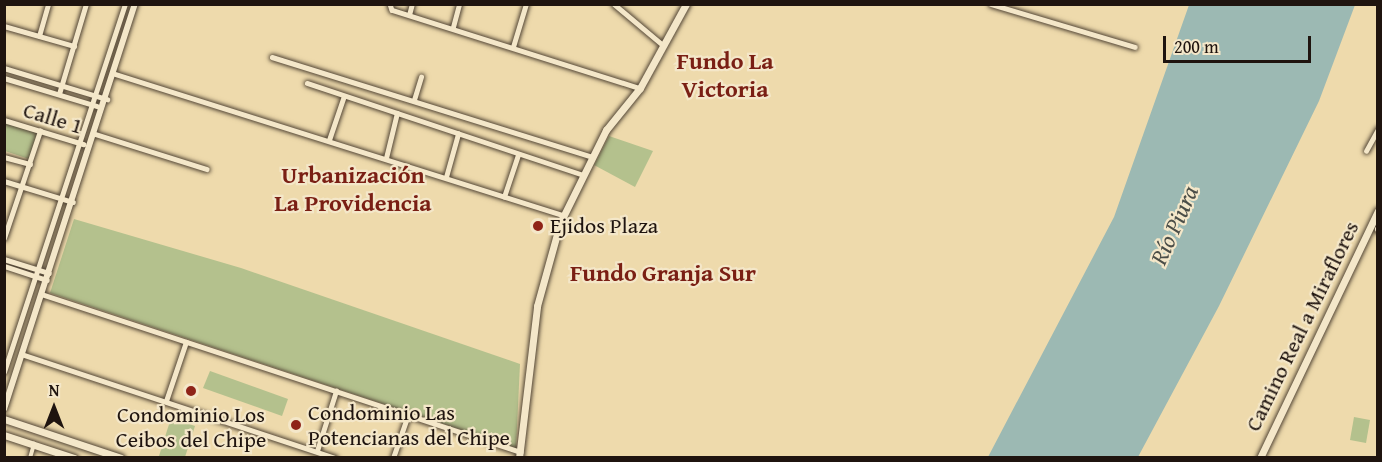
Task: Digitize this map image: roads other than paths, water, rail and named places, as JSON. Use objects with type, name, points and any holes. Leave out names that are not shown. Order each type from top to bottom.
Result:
[{"type":"main road","points":[[520,454],[537,306],[546,263],[563,215],[606,130],[640,88],[686,4]]},
{"type":"main road","name":"Camino Real a Miraflores","points":[[1260,458],[1377,212]]},
{"type":"main road","points":[[4,419],[121,458]]},
{"type":"main road","points":[[4,435],[74,458]]},
{"type":"street","points":[[39,36],[48,4]]},
{"type":"street","points":[[59,94],[86,4]]},
{"type":"street","points":[[4,372],[98,96],[126,4]]},
{"type":"street","points":[[4,409],[8,386],[73,202],[115,74],[135,4]]},
{"type":"street","points":[[390,4],[392,10],[453,27],[640,88]]},
{"type":"street","points":[[409,15],[412,4]]},
{"type":"street","points":[[453,27],[459,4]]},
{"type":"street","points":[[513,47],[526,4]]},
{"type":"street","points":[[614,4],[663,45]]},
{"type":"street","points":[[991,4],[1136,47]]},
{"type":"street","points":[[4,26],[74,46]]},
{"type":"street","points":[[272,57],[592,157]]},
{"type":"street","points":[[4,68],[107,99]]},
{"type":"street","points":[[115,74],[563,215]]},
{"type":"street","points":[[414,100],[421,77]]},
{"type":"street","points":[[4,78],[104,108]]},
{"type":"street","points":[[307,83],[583,176]]},
{"type":"street","points":[[329,140],[344,96]]},
{"type":"street","points":[[386,158],[397,113]]},
{"type":"street","name":"Calle 1","points":[[4,120],[91,147]]},
{"type":"street","points":[[1366,151],[1377,129]]},
{"type":"street","points":[[4,238],[40,131]]},
{"type":"street","points":[[95,134],[207,169]]},
{"type":"street","points":[[446,177],[458,134]]},
{"type":"street","points":[[504,197],[518,155]]},
{"type":"street","points":[[4,157],[30,164]]},
{"type":"street","points":[[4,181],[73,202]]},
{"type":"street","points":[[1370,225],[1377,230]]},
{"type":"street","points":[[4,259],[39,270],[48,277]]},
{"type":"street","points":[[4,266],[37,277],[48,277]]},
{"type":"street","points":[[42,294],[520,454]]},
{"type":"street","points":[[166,401],[186,342]]},
{"type":"street","points":[[21,354],[335,458]]},
{"type":"street","points":[[317,451],[336,391]]},
{"type":"street","points":[[393,458],[408,415]]},
{"type":"street","points":[[30,458],[34,444]]},
{"type":"water","name":"Río Piura","points":[[1189,5],[1355,5],[1319,101],[1219,306],[1138,457],[988,457],[1114,217]]},
{"type":"place","name":"Ejidos Plaza","points":[[538,226]]},
{"type":"place","name":"Condominio Los Ceibos del Chipe","points":[[191,391]]},
{"type":"place","name":"Condominio Las Potencianas del Chipe","points":[[296,425]]},
{"type":"district","name":"Fundo La Victoria","points":[[725,75]]},
{"type":"district","name":"Urbanización La Providencia","points":[[353,189]]},
{"type":"district","name":"Fundo Granja Sur","points":[[663,273]]}]
